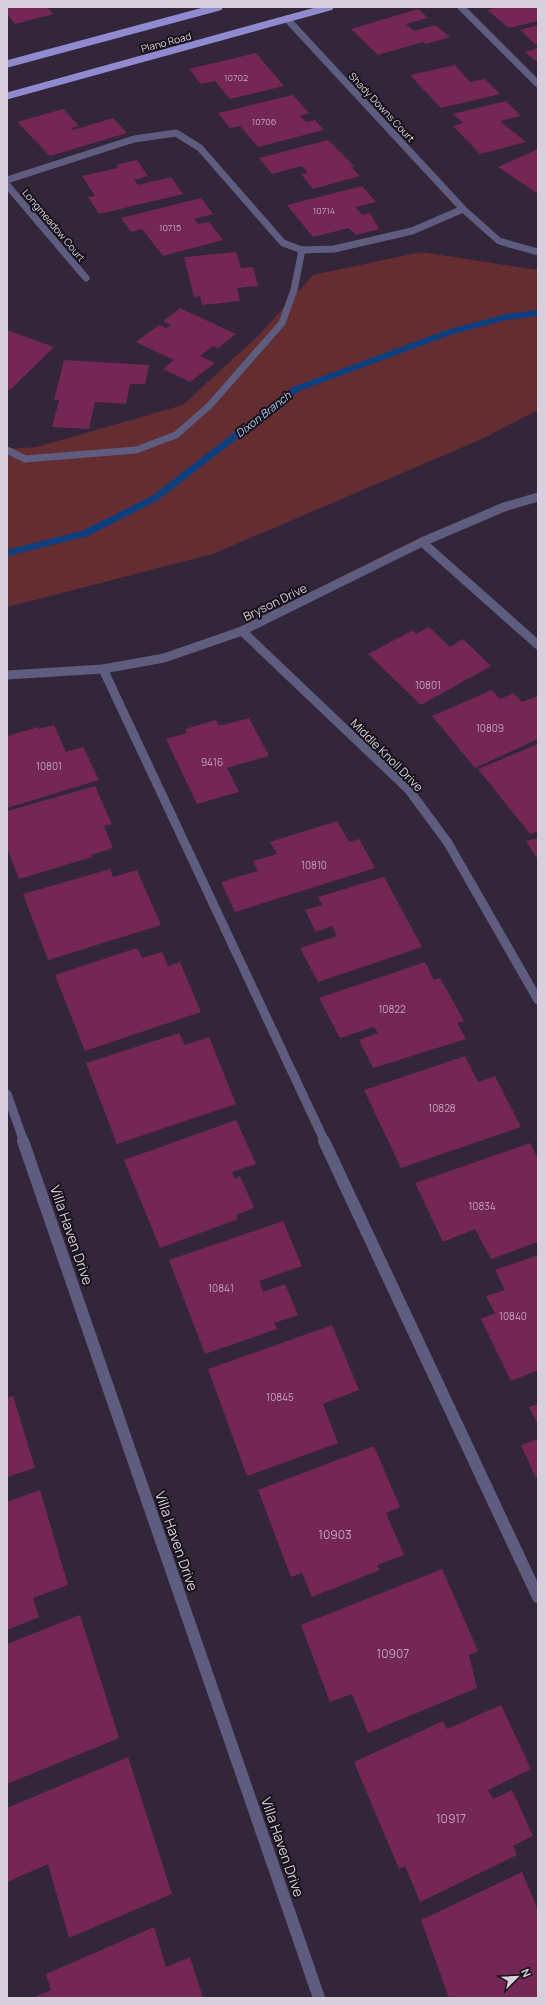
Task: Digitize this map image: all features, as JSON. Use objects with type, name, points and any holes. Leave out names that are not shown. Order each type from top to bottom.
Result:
[{"type":"main road","name":"Plano Road","points":[[7,64],[219,7]]},
{"type":"main road","name":"Plano Road","points":[[7,96],[330,7]]},
{"type":"street","points":[[461,7],[538,84]]},
{"type":"street","name":"Shady Downs Court","points":[[287,19],[463,209],[499,241],[538,252]]},
{"type":"street","points":[[7,180],[134,139],[176,133],[200,148],[283,243],[302,250],[334,249],[412,231],[463,209]]},
{"type":"street","name":"Longmeadow Court","points":[[7,185],[86,278]]},
{"type":"street","points":[[7,450],[25,460],[136,450],[176,434],[210,405],[282,323],[294,290],[302,250]]},
{"type":"street","name":"Bryson Drive","points":[[7,674],[103,669],[164,658],[242,631],[422,542],[504,507],[538,497]]},
{"type":"street","points":[[422,542],[538,645]]},
{"type":"street","name":"Middle Knoll Drive","points":[[242,631],[409,790],[448,843],[538,1000]]},
{"type":"street","points":[[103,669],[538,1597]]},
{"type":"street","name":"Villa Haven Drive","points":[[7,1094],[320,1998]]},
{"type":"shaded area","points":[[421,252],[538,270],[538,410],[484,438],[213,554],[7,607],[7,449],[37,447],[183,405],[259,335],[313,275]]},
{"type":"building","points":[[7,7],[47,7],[53,14],[15,24],[7,14]]},
{"type":"building","points":[[499,7],[538,7],[538,21],[509,28],[487,10]]},
{"type":"building","points":[[418,9],[428,18],[406,24],[414,31],[435,25],[450,37],[426,44],[423,42],[378,55],[351,29]]},
{"type":"building","points":[[538,25],[538,44],[536,45],[520,30]]},
{"type":"building","points":[[538,48],[538,63],[525,52]]},
{"type":"building","points":[[256,53],[284,86],[230,99],[215,81],[201,84],[189,69]]},
{"type":"building","points":[[455,65],[470,82],[485,79],[500,94],[441,108],[410,75]]},
{"type":"building","points":[[293,95],[309,113],[300,116],[306,122],[315,120],[324,130],[258,147],[240,126],[230,128],[218,113]]},
{"type":"building","points":[[506,101],[521,116],[500,121],[526,142],[480,154],[453,126],[463,123],[453,114]]},
{"type":"building","points":[[63,109],[79,126],[72,128],[73,130],[113,118],[127,133],[50,156],[17,122]]},
{"type":"building","points":[[328,140],[354,166],[351,167],[360,176],[313,189],[301,174],[308,173],[302,166],[272,174],[259,158]]},
{"type":"building","points":[[538,149],[538,194],[498,167]]},
{"type":"building","points":[[137,160],[148,176],[134,180],[138,185],[171,177],[183,194],[99,214],[88,197],[95,196],[82,176],[118,168],[116,165]]},
{"type":"building","points":[[362,186],[376,202],[355,207],[362,215],[370,213],[379,229],[356,235],[349,228],[313,237],[287,205]]},
{"type":"building","points":[[201,198],[213,214],[194,219],[198,224],[209,222],[223,240],[163,256],[142,229],[131,232],[121,218]]},
{"type":"building","points":[[236,252],[241,268],[253,267],[258,286],[237,288],[240,301],[202,305],[200,296],[194,297],[184,257]]},
{"type":"building","points":[[180,308],[236,334],[218,348],[213,346],[200,356],[215,363],[190,382],[163,369],[174,360],[136,342],[159,325],[166,328],[171,325],[163,321]]},
{"type":"building","points":[[7,330],[54,347],[10,390],[7,389]]},
{"type":"building","points":[[64,360],[149,365],[145,384],[130,384],[126,404],[95,402],[89,429],[52,427],[59,400],[54,400]]},
{"type":"building","points":[[429,627],[450,647],[463,639],[491,666],[421,705],[368,654],[413,630],[416,634]]},
{"type":"building","points":[[492,690],[500,699],[513,693],[522,702],[538,696],[538,739],[475,768],[432,716]]},
{"type":"building","points":[[249,718],[269,756],[227,768],[239,792],[197,804],[166,739],[187,733],[185,729],[216,720],[219,726]]},
{"type":"building","points":[[54,725],[66,752],[83,747],[99,780],[7,808],[7,736],[38,727],[39,729]]},
{"type":"building","points":[[538,744],[538,831],[530,834],[478,769]]},
{"type":"building","points":[[95,786],[112,824],[104,826],[113,848],[91,855],[92,857],[19,879],[7,848],[7,811]]},
{"type":"building","points":[[337,821],[349,842],[359,839],[375,868],[235,912],[221,882],[258,871],[253,861],[277,854],[270,842]]},
{"type":"building","points":[[538,838],[538,860],[526,841]]},
{"type":"building","points":[[110,869],[113,877],[137,870],[161,925],[48,960],[23,894]]},
{"type":"building","points":[[384,877],[422,947],[318,982],[300,948],[337,936],[332,926],[316,932],[305,910],[322,905],[318,897]]},
{"type":"building","points":[[137,948],[142,958],[162,952],[168,966],[180,962],[201,1012],[85,1051],[55,975]]},
{"type":"building","points":[[425,962],[434,980],[440,978],[464,1021],[457,1023],[466,1039],[373,1068],[359,1040],[378,1033],[374,1027],[340,1038],[319,998]]},
{"type":"building","points":[[179,1033],[185,1045],[209,1037],[236,1104],[117,1144],[86,1063]]},
{"type":"building","points":[[465,1056],[478,1082],[495,1076],[521,1127],[401,1168],[364,1090]]},
{"type":"building","points":[[236,1120],[256,1164],[232,1172],[235,1179],[240,1176],[254,1208],[236,1215],[238,1219],[160,1248],[124,1160]]},
{"type":"building","points":[[530,1143],[538,1159],[538,1242],[491,1259],[475,1229],[443,1242],[415,1183]]},
{"type":"building","points":[[283,1221],[302,1266],[259,1281],[263,1292],[285,1284],[298,1315],[274,1323],[277,1329],[205,1354],[169,1260]]},
{"type":"building","points":[[538,1255],[538,1370],[511,1381],[481,1319],[495,1313],[486,1296],[505,1290],[495,1270]]},
{"type":"building","points":[[332,1325],[359,1390],[323,1404],[338,1443],[247,1476],[208,1369]]},
{"type":"building","points":[[13,1396],[35,1468],[7,1477],[7,1398]]},
{"type":"building","points":[[538,1404],[538,1425],[529,1407]]},
{"type":"building","points":[[538,1439],[538,1477],[536,1478],[521,1445]]},
{"type":"building","points":[[374,1446],[400,1507],[386,1513],[404,1555],[377,1565],[380,1570],[312,1597],[302,1573],[291,1577],[258,1490]]},
{"type":"building","points":[[40,1490],[68,1585],[33,1598],[39,1617],[7,1630],[7,1502]]},
{"type":"building","points":[[442,1569],[478,1651],[469,1655],[477,1688],[368,1733],[352,1694],[330,1702],[301,1625]]},
{"type":"building","points":[[80,1615],[119,1738],[7,1784],[7,1644]]},
{"type":"building","points":[[501,1705],[531,1769],[488,1790],[493,1799],[512,1790],[533,1836],[513,1846],[517,1855],[420,1902],[405,1866],[399,1869],[354,1762],[443,1721],[447,1729]]},
{"type":"building","points":[[128,1757],[172,1894],[69,1938],[48,1864],[7,1882],[7,1808]]},
{"type":"building","points":[[522,1872],[538,1910],[538,1998],[449,1998],[421,1920]]},
{"type":"building","points":[[154,1927],[166,1967],[190,1957],[203,1998],[33,1998],[51,1990],[46,1974]]},
{"type":"waterway","name":"Dixon Branch","points":[[7,553],[85,534],[155,498],[296,389],[450,332],[506,317],[538,313]]}]
